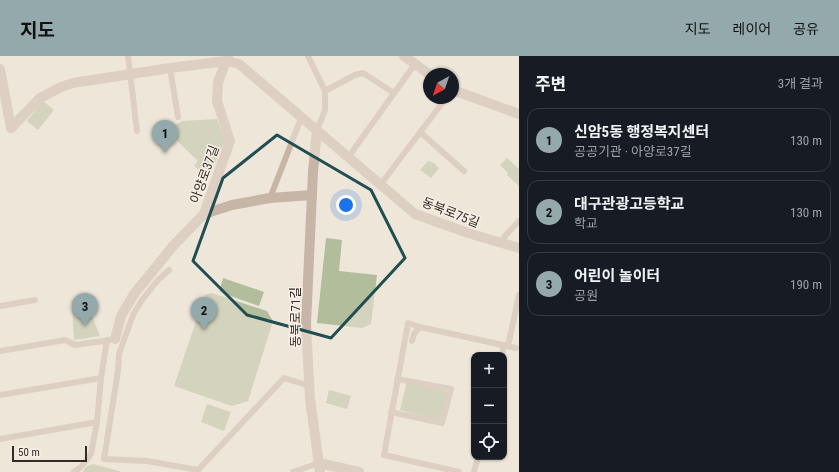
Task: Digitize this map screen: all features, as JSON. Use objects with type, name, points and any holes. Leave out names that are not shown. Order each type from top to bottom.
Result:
[{"type":"street","points":[[404,56],[423,70]]},
{"type":"street","points":[[0,69],[11,128],[40,98],[61,87],[228,58]]},
{"type":"street","name":"동북로75길","points":[[228,58],[239,64],[302,116],[415,214],[468,233],[519,248]]},
{"type":"street","name":"아양로37길","points":[[204,214],[230,140],[224,127],[217,102],[218,82],[228,58]]},
{"type":"street","points":[[459,92],[519,114]]},
{"type":"street","name":"동북로71길","points":[[317,130],[312,195],[306,324],[310,399],[320,467]]},
{"type":"street","name":"아양로37길","points":[[204,214],[232,205],[270,198],[312,195]]},
{"type":"street","points":[[111,340],[121,316],[134,294],[173,246],[204,214]]},
{"type":"street","points":[[320,467],[359,472]]},
{"type":"lane","points":[[128,56],[137,131]]},
{"type":"lane","points":[[308,56],[325,92],[325,110],[317,130]]},
{"type":"lane","points":[[349,156],[415,64]]},
{"type":"lane","points":[[170,68],[178,118]]},
{"type":"lane","points":[[325,92],[355,75],[363,73],[394,93]]},
{"type":"lane","points":[[381,184],[442,104]]},
{"type":"lane","points":[[270,198],[302,116]]},
{"type":"lane","points":[[420,132],[464,171]]},
{"type":"lane","points":[[502,244],[505,236],[519,221]]},
{"type":"lane","points":[[169,270],[158,280],[142,300],[133,315],[119,354],[118,371],[104,460],[147,461],[198,470],[284,378],[310,386]]},
{"type":"lane","points":[[503,352],[519,294]]},
{"type":"lane","points":[[0,306],[36,300]]},
{"type":"lane","points":[[459,472],[384,455],[408,323],[516,348]]},
{"type":"lane","points":[[412,341],[414,334],[420,327]]},
{"type":"lane","points":[[0,351],[65,340],[74,345],[111,340],[102,378],[97,422],[91,454],[81,467],[74,472]]},
{"type":"lane","points":[[0,395],[102,378]]},
{"type":"lane","points":[[391,412],[442,423],[451,389],[397,379]]},
{"type":"lane","points":[[0,439],[97,422]]},
{"type":"lane","points":[[474,472],[477,460]]},
{"type":"lane","points":[[293,472],[320,467]]},
{"type":"highlighted area","points":[[277,135],[371,190],[405,258],[331,338],[247,315],[193,261],[223,178]]},
{"type":"green space","points":[[43,101],[54,110],[38,130],[27,121]]},
{"type":"green space","points":[[217,119],[225,141],[209,177],[194,166],[198,161],[167,131],[182,121]]},
{"type":"green space","points":[[507,158],[519,169],[519,186],[507,175],[508,173],[500,165]]},
{"type":"green space","points":[[428,161],[434,163],[439,168],[431,178],[420,170]]},
{"type":"green space","points":[[326,238],[342,240],[339,271],[377,275],[371,324],[362,328],[317,323]]},
{"type":"green space","points":[[223,278],[264,292],[259,306],[219,292]]},
{"type":"green space","points":[[212,293],[267,311],[273,321],[248,401],[232,406],[174,386],[205,295]]},
{"type":"green space","points":[[77,301],[92,316],[100,336],[74,340],[72,305]]},
{"type":"green space","points":[[407,381],[448,392],[441,421],[400,410]]},
{"type":"green space","points":[[329,390],[351,396],[347,409],[326,403]]},
{"type":"green space","points":[[207,404],[231,412],[224,431],[201,422]]},
{"type":"green space","points":[[93,464],[122,472],[83,472],[86,467]]},
{"type":"place","name":"신암5동 행정복지센터","points":[[165,153]]},
{"type":"place","name":"어린이 놀이터","points":[[85,326]]},
{"type":"place","name":"대구관광고등학교","points":[[204,330]]}]
